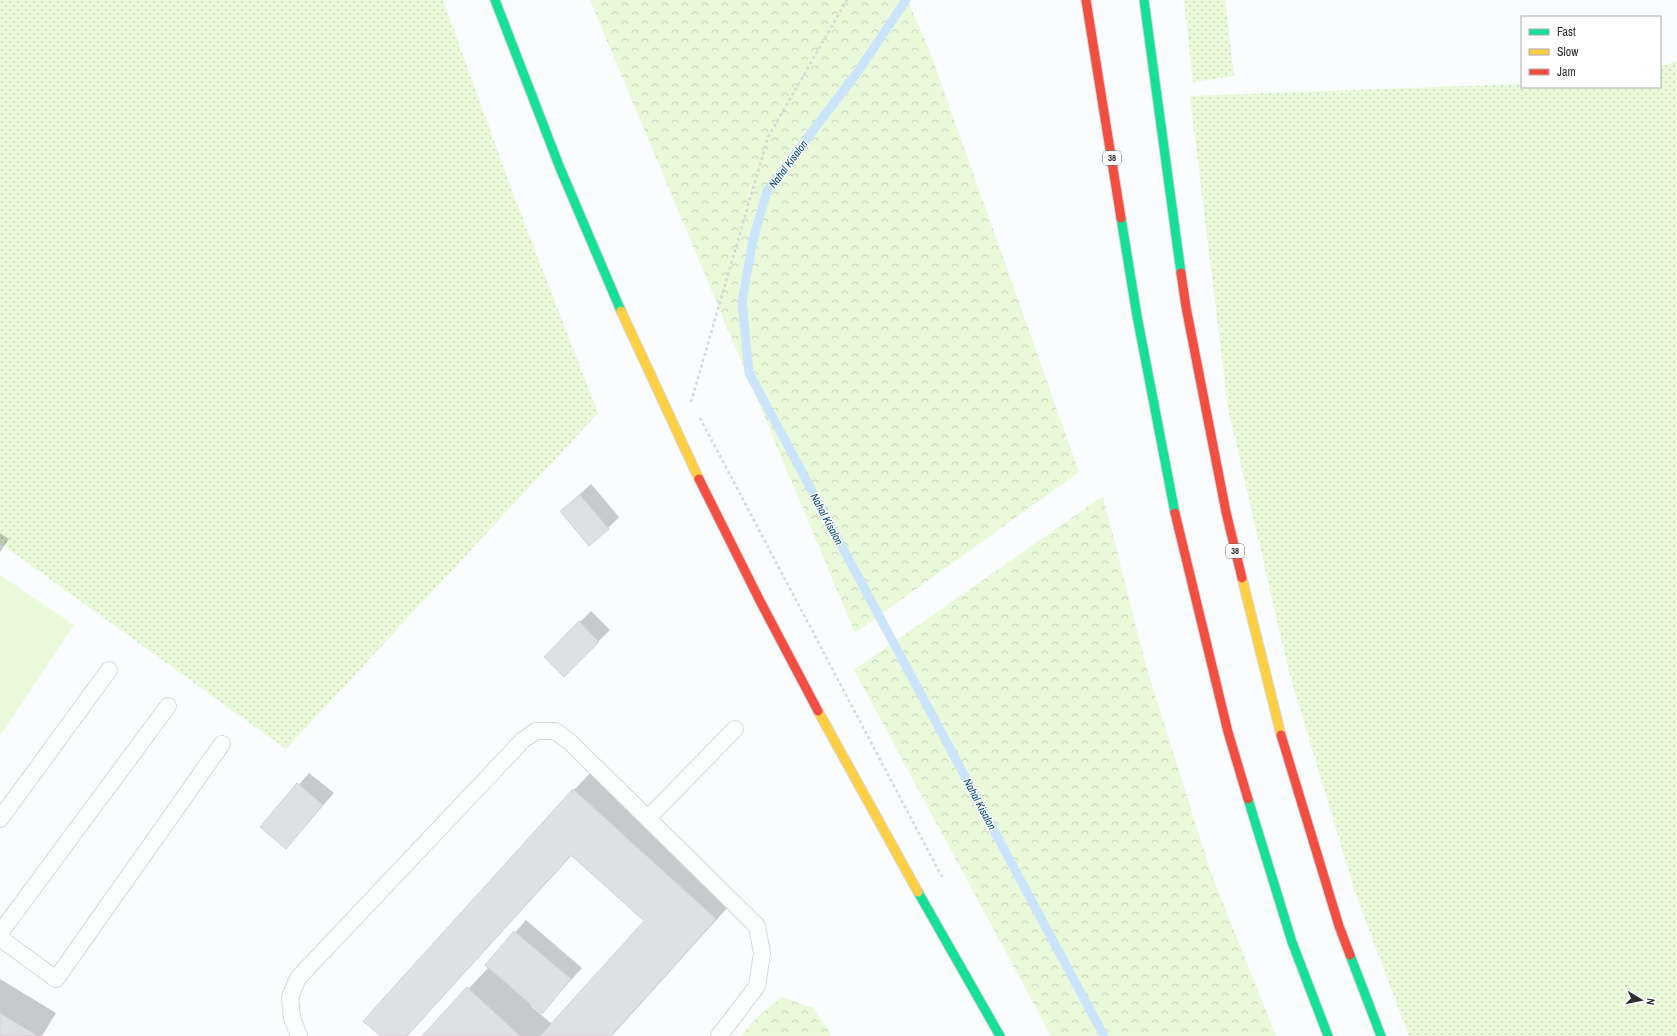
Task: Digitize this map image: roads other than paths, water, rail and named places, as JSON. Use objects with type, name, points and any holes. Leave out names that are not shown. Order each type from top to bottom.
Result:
[{"type":"main road","points":[[495,0],[536,110],[583,225],[631,335],[731,545],[835,743],[1000,1036]]},
{"type":"main road","name":"38","points":[[1086,0],[1137,316],[1177,523],[1228,732],[1292,942],[1328,1036]]},
{"type":"main road","name":"38","points":[[1144,0],[1186,307],[1226,512],[1276,719],[1339,926],[1381,1036]]},
{"type":"lane","points":[[0,819],[109,670]]},
{"type":"lane","points":[[0,933],[168,706]]},
{"type":"lane","points":[[648,818],[735,729]]},
{"type":"lane","points":[[299,1036],[292,1018],[290,997],[298,978],[523,740],[536,731],[555,731],[570,742],[757,926],[762,953],[757,986],[719,1036]]},
{"type":"lane","points":[[0,938],[56,979],[222,744]]},
{"type":"waterway","name":"Nahal Kisalon","points":[[906,0],[859,70],[767,191],[753,240],[742,301],[749,373],[1104,1036]]}]
